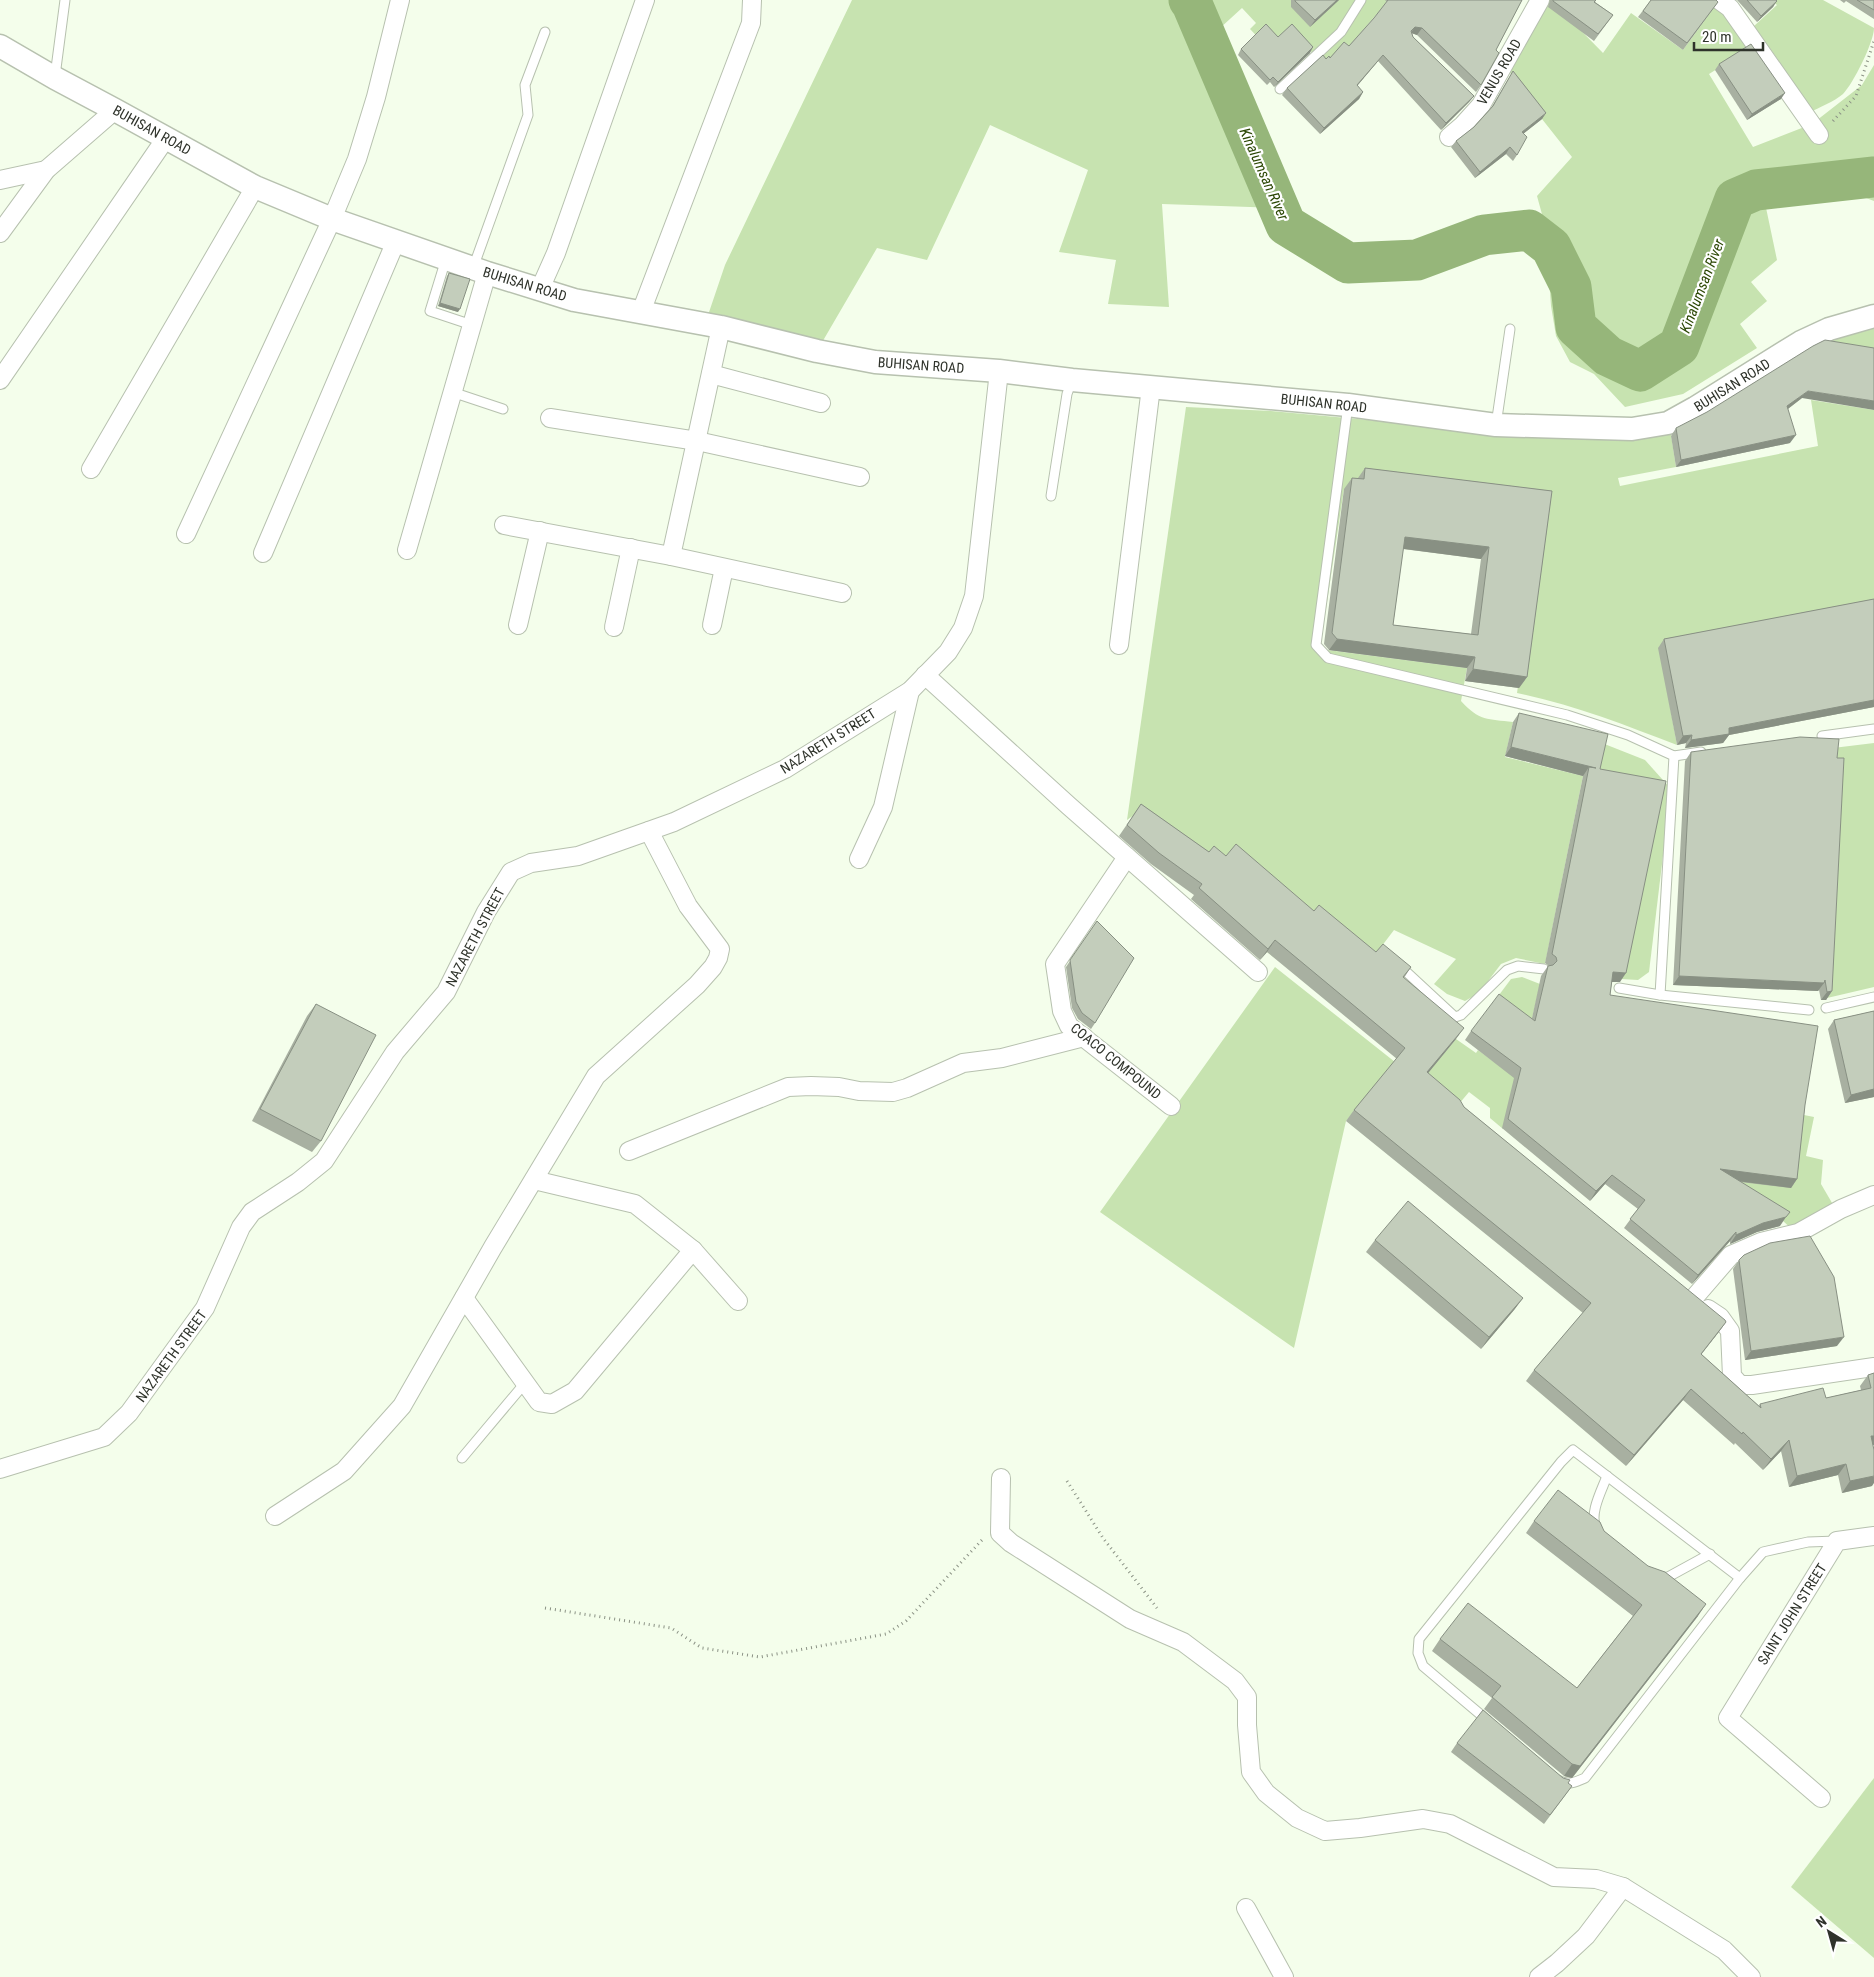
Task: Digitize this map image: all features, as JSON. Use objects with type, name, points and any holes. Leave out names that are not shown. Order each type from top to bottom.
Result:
[{"type":"street","points":[[186,534],[332,219],[362,142],[376,97],[400,0]]},
{"type":"street","points":[[540,289],[556,252],[645,0]]},
{"type":"street","points":[[641,312],[751,23],[752,0]]},
{"type":"street","name":"VENUS ROAD","points":[[1448,137],[1463,125],[1540,0]]},
{"type":"street","points":[[1719,0],[1730,8],[1819,135]]},
{"type":"street","name":"BUHISAN ROAD","points":[[2,51],[115,110],[255,187],[332,219],[446,259],[574,300],[721,327],[817,351],[875,362],[999,371],[1072,380],[1348,405],[1496,425],[1632,429],[1668,422],[1695,408],[1801,342],[1829,329],[1874,316]]},
{"type":"street","points":[[0,233],[46,170],[115,110]]},
{"type":"street","points":[[0,380],[166,138]]},
{"type":"street","points":[[0,180],[46,170]]},
{"type":"street","points":[[91,469],[255,187]]},
{"type":"street","points":[[263,553],[396,241]]},
{"type":"street","points":[[407,550],[472,325],[480,270]]},
{"type":"street","points":[[671,556],[721,327]]},
{"type":"street","name":"NAZARETH STREET","points":[[0,1468],[104,1437],[129,1414],[205,1308],[242,1227],[252,1212],[298,1182],[324,1161],[395,1052],[446,992],[486,912],[511,872],[531,863],[578,856],[674,822],[785,769],[910,691],[948,652],[963,628],[974,596],[999,371]]},
{"type":"street","points":[[711,374],[821,403]]},
{"type":"street","points":[[1119,645],[1151,387]]},
{"type":"street","points":[[550,418],[697,441],[860,477]]},
{"type":"street","points":[[504,525],[671,556],[842,593]]},
{"type":"street","points":[[518,626],[540,531]]},
{"type":"street","points":[[614,627],[631,548]]},
{"type":"street","points":[[712,625],[724,568]]},
{"type":"street","points":[[925,676],[1258,972]]},
{"type":"street","points":[[859,859],[883,807],[910,691]]},
{"type":"street","points":[[275,1516],[344,1471],[402,1406],[596,1076],[697,985],[713,967],[718,958],[720,948],[688,906],[649,831]]},
{"type":"street","name":"COACO COMPOUND","points":[[1127,857],[1055,964],[1062,1011],[1069,1026],[1171,1106]]},
{"type":"street","points":[[629,1151],[788,1087],[838,1087],[859,1091],[900,1090],[963,1063],[1002,1058],[1084,1037]]},
{"type":"street","points":[[534,1180],[635,1204],[693,1250],[738,1301]]},
{"type":"street","points":[[1693,1299],[1731,1256],[1761,1242],[1798,1232],[1841,1209],[1874,1195]]},
{"type":"street","points":[[464,1298],[539,1402],[552,1404],[575,1391],[693,1250]]},
{"type":"street","points":[[1678,1286],[1693,1299],[1720,1317],[1730,1331],[1732,1376],[1740,1385],[1752,1385],[1874,1367]]},
{"type":"street","points":[[1001,1478],[1000,1533],[1012,1543],[1130,1620],[1183,1642],[1235,1681],[1246,1697],[1251,1772],[1266,1793],[1296,1818],[1324,1831],[1422,1819],[1450,1824],[1554,1877],[1596,1879],[1622,1887],[1724,1950],[1751,1977]]},
{"type":"street","points":[[1837,1541],[1874,1536]]},
{"type":"street","name":"SAINT JOHN STREET","points":[[1821,1798],[1728,1718],[1837,1541]]},
{"type":"street","points":[[1539,1977],[1586,1936],[1622,1887]]},
{"type":"street","points":[[1246,1908],[1284,1977]]},
{"type":"lane","points":[[55,78],[65,0]]},
{"type":"lane","points":[[1280,89],[1341,32],[1361,0]]},
{"type":"lane","points":[[480,270],[528,115],[525,85],[545,32]]},
{"type":"lane","points":[[446,259],[430,310],[472,325]]},
{"type":"lane","points":[[1496,425],[1510,329]]},
{"type":"lane","points":[[1051,496],[1066,394],[1072,380]]},
{"type":"lane","points":[[452,392],[503,409]]},
{"type":"lane","points":[[1348,405],[1316,645],[1328,658],[1567,715],[1628,736],[1674,756],[1713,751]]},
{"type":"lane","points":[[1822,736],[1874,729]]},
{"type":"lane","points":[[1660,995],[1674,756]]},
{"type":"lane","points":[[1392,959],[1455,1016],[1461,1015],[1507,970],[1518,966],[1544,969]]},
{"type":"lane","points":[[1619,988],[1660,995],[1809,1010]]},
{"type":"lane","points":[[1826,1008],[1874,997]]},
{"type":"lane","points":[[462,1458],[525,1383]]},
{"type":"lane","points":[[1495,1727],[1423,1666],[1418,1653],[1419,1639],[1561,1462],[1573,1450],[1740,1578]]},
{"type":"lane","points":[[1600,1538],[1593,1522],[1607,1476]]},
{"type":"lane","points":[[1554,1776],[1561,1782],[1573,1784],[1585,1778],[1740,1578],[1764,1552],[1808,1542],[1837,1541]]},
{"type":"lane","points":[[1650,1576],[1656,1578],[1668,1577],[1710,1554]]},
{"type":"path","points":[[1819,135],[1856,96],[1874,41]]},
{"type":"path","points":[[1067,1481],[1103,1538],[1160,1612]]},
{"type":"path","points":[[545,1608],[671,1628],[702,1648],[760,1657],[886,1634],[906,1621],[980,1541],[1000,1533]]},
{"type":"green space","points":[[852,0],[1389,0],[1344,52],[1329,61],[1308,50],[1266,46],[1250,29],[1256,23],[1242,8],[1219,29],[1224,43],[1218,46],[1203,31],[1279,208],[1162,204],[1169,307],[1108,304],[1116,260],[1059,252],[1088,170],[990,125],[927,260],[877,248],[817,351],[705,324],[725,265]]},
{"type":"green space","points":[[1547,0],[1551,0],[1603,53],[1631,13],[1683,50],[1715,6],[1727,13],[1749,49],[1709,74],[1753,147],[1812,124],[1862,85],[1874,65],[1874,201],[1853,193],[1797,194],[1765,203],[1777,260],[1751,282],[1767,301],[1740,324],[1757,348],[1683,394],[1625,407],[1594,374],[1570,362],[1556,336],[1551,306],[1548,264],[1551,247],[1537,196],[1572,157],[1542,119],[1508,70]]},
{"type":"green space","points":[[1771,0],[1823,0],[1874,28],[1871,43],[1847,89],[1835,100],[1809,113],[1779,61],[1754,26],[1777,5]]},
{"type":"green space","points":[[1874,326],[1874,356],[1820,341]]},
{"type":"green space","points":[[1811,400],[1874,410],[1874,603],[1659,646],[1677,745],[1578,709],[1517,693],[1544,503],[1344,489],[1320,649],[1467,668],[1461,701],[1467,708],[1479,716],[1513,722],[1505,757],[1583,776],[1545,964],[1516,958],[1501,964],[1479,993],[1465,1001],[1447,994],[1434,984],[1456,959],[1394,930],[1375,955],[1311,917],[1276,959],[1267,952],[1298,915],[1134,815],[1127,820],[1186,407],[1271,411],[1466,429],[1539,438],[1604,434],[1671,435],[1676,467],[1618,478],[1620,486],[1818,446]]},
{"type":"green space","points":[[1602,743],[1645,760],[1671,789],[1649,972],[1638,980],[1621,979],[1593,778]]},
{"type":"green space","points":[[1874,743],[1874,987],[1827,998],[1833,748]]},
{"type":"green space","points":[[1275,967],[1395,1062],[1422,1080],[1456,1039],[1476,1053],[1478,1050],[1494,1062],[1493,1003],[1511,979],[1522,977],[1540,984],[1521,1066],[1568,1117],[1503,1129],[1490,1118],[1490,1108],[1469,1092],[1453,1111],[1395,1063],[1346,1121],[1294,1348],[1100,1212]]},
{"type":"green space","points":[[1799,1114],[1814,1117],[1806,1156],[1823,1160],[1821,1184],[1835,1208],[1794,1231],[1783,1221],[1713,1178]]},
{"type":"green space","points":[[1874,1778],[1874,1958],[1791,1887]]},
{"type":"building","points":[[1295,0],[1337,0],[1315,20]]},
{"type":"building","points":[[1388,0],[1522,0],[1496,50],[1499,53],[1481,85],[1422,28],[1415,27],[1411,31],[1413,37],[1474,96],[1446,123],[1383,55],[1357,85],[1363,92],[1324,128],[1287,88],[1323,55],[1326,59],[1329,56],[1330,58],[1344,42],[1349,46]]},
{"type":"building","points":[[1553,0],[1596,0],[1594,2],[1613,15],[1598,34]]},
{"type":"building","points":[[1651,0],[1716,0],[1718,2],[1687,43],[1643,11]]},
{"type":"building","points":[[1747,0],[1776,0],[1777,1],[1761,16]]},
{"type":"building","points":[[1857,0],[1874,0],[1874,10]]},
{"type":"building","points":[[1266,24],[1278,37],[1292,24],[1313,47],[1278,82],[1273,77],[1270,80],[1241,49]]},
{"type":"building","points":[[1751,44],[1785,93],[1752,114],[1719,64]]},
{"type":"building","points":[[1513,71],[1546,113],[1522,132],[1527,137],[1517,155],[1510,147],[1480,172],[1456,141],[1474,127],[1493,106]]},
{"type":"building","points":[[449,273],[470,279],[460,309],[440,303]]},
{"type":"building","points":[[1825,340],[1874,348],[1874,401],[1808,391],[1787,406],[1796,435],[1681,460],[1676,428],[1707,412]]},
{"type":"building","points":[[1365,468],[1552,491],[1527,677],[1473,669],[1475,657],[1337,639],[1332,633],[1352,478],[1364,479]],"holes":[[[1405,537],[1489,547],[1478,635],[1393,625]]]},
{"type":"building","points":[[1874,599],[1874,700],[1729,728],[1729,734],[1691,740],[1692,735],[1683,736],[1664,639]]},
{"type":"building","points":[[1519,713],[1608,734],[1600,769],[1666,781],[1626,973],[1613,972],[1610,995],[1818,1026],[1805,1105],[1797,1179],[1720,1169],[1790,1212],[1786,1217],[1763,1223],[1736,1235],[1736,1232],[1698,1275],[1630,1219],[1645,1200],[1612,1175],[1596,1191],[1508,1119],[1521,1068],[1471,1031],[1499,994],[1535,1021],[1548,966],[1553,965],[1557,961],[1556,957],[1552,954],[1589,767],[1596,768],[1511,747]]},
{"type":"building","points":[[1800,737],[1839,739],[1837,758],[1844,758],[1832,991],[1827,992],[1825,980],[1824,983],[1679,976],[1691,752]]},
{"type":"building","points":[[1141,804],[1209,852],[1214,846],[1226,856],[1236,844],[1314,911],[1319,905],[1376,952],[1383,944],[1411,967],[1403,977],[1464,1028],[1427,1072],[1460,1100],[1464,1107],[1725,1320],[1726,1322],[1701,1354],[1761,1408],[1760,1404],[1823,1388],[1826,1398],[1871,1388],[1868,1375],[1874,1373],[1874,1436],[1871,1436],[1874,1450],[1874,1476],[1850,1481],[1846,1464],[1797,1476],[1789,1440],[1771,1459],[1743,1432],[1742,1434],[1691,1389],[1634,1455],[1534,1370],[1591,1303],[1354,1110],[1405,1048],[1275,940],[1268,949],[1199,888],[1202,884],[1159,853],[1127,825]]},
{"type":"building","points":[[1097,921],[1134,958],[1095,1023],[1082,1013],[1076,1002],[1070,960]]},
{"type":"building","points":[[316,1004],[376,1035],[321,1141],[260,1109]]},
{"type":"building","points":[[1874,1011],[1874,1089],[1851,1095],[1834,1020]]},
{"type":"building","points":[[1408,1201],[1523,1298],[1489,1337],[1375,1240]]},
{"type":"building","points":[[1810,1236],[1834,1277],[1844,1337],[1751,1351],[1739,1260],[1744,1255],[1770,1243]]},
{"type":"building","points":[[1558,1490],[1600,1522],[1604,1531],[1648,1566],[1665,1572],[1706,1604],[1580,1766],[1572,1764],[1492,1697],[1501,1686],[1440,1639],[1468,1603],[1577,1688],[1642,1605],[1534,1521]]},
{"type":"building","points":[[1483,1710],[1563,1778],[1570,1780],[1568,1783],[1572,1786],[1550,1815],[1457,1743]]},
{"type":"waterway","name":"Kinalumsan River","points":[[1189,0],[1286,225],[1348,263],[1417,260],[1484,235],[1529,230],[1551,247],[1571,287],[1576,327],[1608,356],[1640,371],[1679,346],[1735,199],[1756,190],[1874,177]]}]
